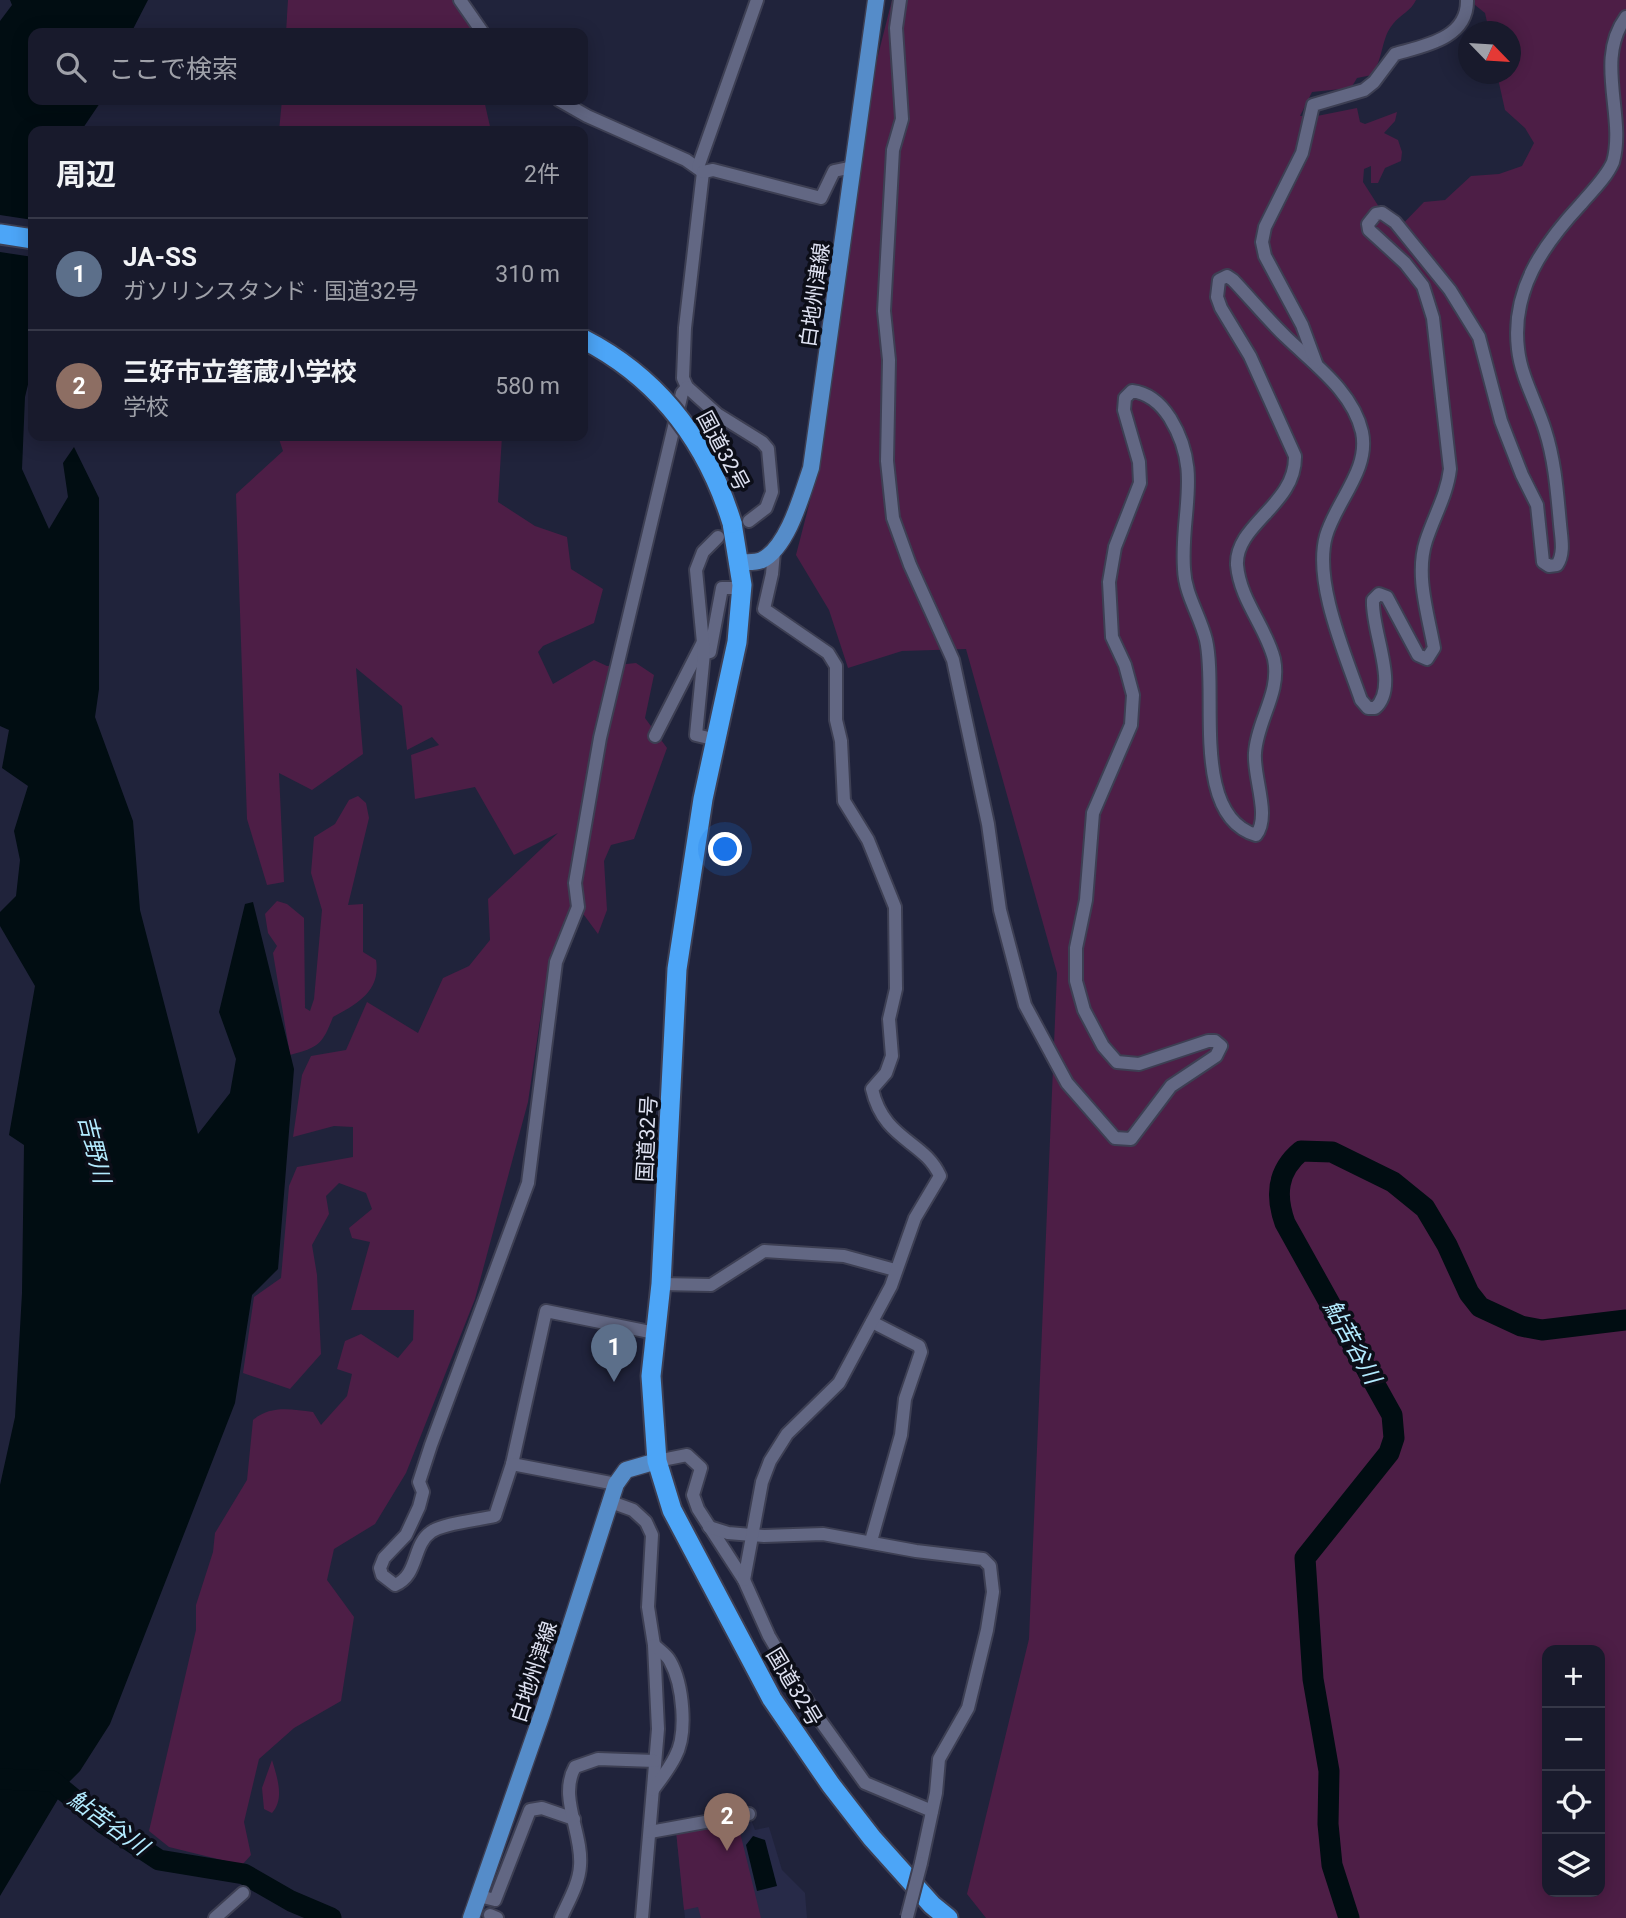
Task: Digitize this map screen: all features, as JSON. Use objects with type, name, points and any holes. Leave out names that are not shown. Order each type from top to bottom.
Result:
[{"type":"highway","points":[[0,233],[28,238]]},
{"type":"highway","name":"国道32号","points":[[588,342],[642,377],[676,413],[741,522],[742,588],[737,642],[690,872],[677,969],[661,1284],[651,1376],[657,1461],[672,1510],[772,1699],[831,1786],[872,1838],[932,1905],[948,1918]]},
{"type":"main road","name":"白地州津線","points":[[774,552],[799,505],[811,468],[876,0]]},
{"type":"main road","points":[[740,562],[762,560],[774,552]]},
{"type":"main road","points":[[617,1484],[626,1470],[657,1461]]},
{"type":"main road","name":"白地州津線","points":[[472,1917],[617,1484]]},
{"type":"street","points":[[460,0],[480,28]]},
{"type":"street","points":[[741,522],[766,508],[772,492],[768,449],[762,442],[717,414],[687,387],[683,378],[700,169],[758,0]]},
{"type":"street","points":[[900,0],[896,28],[902,119],[893,150],[884,311],[889,359],[887,461],[893,518],[910,565],[953,660],[988,824],[1000,909],[1025,1005],[1067,1083],[1115,1138],[1123,1141],[1131,1139],[1171,1086],[1216,1056],[1221,1046],[1215,1041],[1208,1041],[1152,1061],[1126,1065],[1118,1062],[1103,1046],[1084,1010],[1076,981],[1076,948],[1086,900],[1093,813],[1131,724],[1133,695],[1125,665],[1112,637],[1109,582],[1115,547],[1140,483],[1139,461],[1124,410],[1125,398],[1132,391],[1151,397],[1165,411],[1181,436],[1188,458],[1184,570],[1186,589],[1207,648],[1214,772],[1226,815],[1234,825],[1256,835],[1262,828],[1262,819],[1254,770],[1255,748],[1272,697],[1274,659],[1241,584],[1238,554],[1245,539],[1286,492],[1296,473],[1295,456],[1250,356],[1217,298],[1219,280],[1227,276],[1233,279],[1336,384],[1362,431],[1364,453],[1326,536],[1323,561],[1329,595],[1361,700],[1368,708],[1375,708],[1383,701],[1387,686],[1373,600],[1379,594],[1387,597],[1418,655],[1427,659],[1434,648],[1422,584],[1425,543],[1449,485],[1450,469],[1433,318],[1423,286],[1405,263],[1370,230],[1368,224],[1376,214],[1382,214],[1395,222],[1450,290],[1473,326],[1479,337],[1502,421],[1522,475],[1537,505],[1543,562],[1549,566],[1557,565],[1562,549],[1555,465],[1518,351],[1517,322],[1522,293],[1534,264],[1554,233],[1609,172],[1618,148],[1619,126],[1612,65],[1616,42],[1626,17]]},
{"type":"street","points":[[1318,367],[1302,325],[1265,256],[1262,242],[1265,227],[1302,153],[1313,105],[1364,90],[1374,82],[1395,54],[1418,49],[1448,35],[1464,17],[1466,0]]},
{"type":"street","points":[[568,105],[700,169],[821,198],[834,171],[853,167]]},
{"type":"street","points":[[655,1333],[547,1311],[512,1464],[495,1516],[432,1531],[423,1540],[409,1575],[403,1581],[395,1585],[382,1574],[380,1568],[384,1558],[406,1535],[419,1507],[423,1492],[419,1482],[430,1445],[528,1183],[556,962],[578,907],[575,883],[600,738],[682,393],[687,387]]},
{"type":"street","points":[[717,740],[696,735],[703,648],[696,570],[703,552],[718,537]]},
{"type":"street","points":[[744,1580],[762,1482],[771,1461],[787,1434],[838,1383],[891,1286],[915,1218],[940,1176],[935,1164],[892,1131],[872,1089],[886,1073],[892,1055],[890,1019],[896,989],[895,907],[868,840],[844,801],[842,741],[836,720],[835,666],[828,653],[764,609],[774,552]]},
{"type":"street","points":[[703,648],[710,652],[723,589],[742,588]]},
{"type":"street","points":[[655,736],[703,648]]},
{"type":"street","points":[[661,1284],[712,1285],[764,1251],[844,1256],[895,1270]]},
{"type":"street","points":[[871,1541],[901,1435],[905,1399],[921,1352],[919,1346],[872,1322]]},
{"type":"street","points":[[657,1461],[687,1455],[701,1468],[693,1494],[709,1527],[744,1580],[769,1636],[812,1709],[865,1783],[932,1811]]},
{"type":"street","points":[[512,1464],[617,1484]]},
{"type":"street","points":[[611,1502],[633,1510],[646,1522],[652,1535],[648,1607],[654,1645],[658,1729],[642,1918]]},
{"type":"street","points":[[709,1527],[728,1533],[751,1535],[823,1534],[916,1551],[983,1559],[990,1566],[993,1592],[987,1630],[968,1708],[939,1759],[932,1811],[907,1918]]},
{"type":"street","points":[[653,1790],[676,1756],[682,1737],[683,1720],[681,1697],[670,1660],[654,1645]]},
{"type":"street","points":[[561,1918],[579,1875],[581,1862],[568,1786],[575,1767],[598,1759],[655,1761]]},
{"type":"street","points":[[479,1896],[495,1900],[530,1810],[542,1808],[574,1819]]},
{"type":"street","points":[[650,1832],[749,1814]]},
{"type":"street","points":[[215,1918],[243,1893]]},
{"type":"shaded area","points":[[288,0],[469,0],[472,28],[286,28]]},
{"type":"shaded area","points":[[892,0],[1416,0],[1389,29],[1372,75],[1357,78],[1351,88],[1312,92],[1300,116],[1317,116],[1357,108],[1360,122],[1365,124],[1397,112],[1395,121],[1384,133],[1398,140],[1402,152],[1401,161],[1385,168],[1378,183],[1371,183],[1371,166],[1364,169],[1363,182],[1395,232],[1424,202],[1445,200],[1471,176],[1499,174],[1522,166],[1534,143],[1525,128],[1505,110],[1499,84],[1521,84],[1521,21],[1487,21],[1485,13],[1475,5],[1474,0],[1626,0],[1626,1918],[986,1918],[967,1894],[1029,1639],[1057,973],[966,649],[902,651],[848,668],[829,610],[796,555],[820,462],[871,83]]},
{"type":"shaded area","points":[[282,105],[485,105],[490,126],[279,126]]},
{"type":"shaded area","points":[[280,441],[502,441],[498,502],[535,526],[567,537],[571,569],[603,589],[594,623],[543,646],[538,652],[553,684],[594,660],[607,666],[636,663],[654,675],[645,718],[667,748],[634,839],[611,845],[604,861],[607,910],[598,934],[578,907],[544,993],[528,1102],[475,1299],[406,1473],[375,1524],[334,1549],[327,1580],[354,1617],[341,1701],[294,1728],[259,1759],[244,1822],[251,1855],[242,1865],[169,1847],[149,1831],[196,1630],[196,1605],[213,1552],[215,1533],[247,1480],[253,1420],[266,1412],[289,1409],[313,1412],[321,1425],[347,1396],[352,1374],[337,1369],[345,1341],[361,1334],[398,1358],[413,1340],[414,1310],[351,1310],[370,1242],[352,1238],[349,1228],[372,1209],[366,1193],[339,1183],[326,1196],[329,1214],[312,1245],[317,1275],[321,1354],[290,1389],[243,1373],[254,1297],[281,1278],[289,1186],[297,1167],[353,1157],[353,1127],[334,1126],[293,1137],[302,1075],[311,1056],[346,1050],[367,1002],[418,1033],[443,978],[469,966],[490,940],[488,899],[558,833],[514,855],[475,787],[415,799],[411,755],[439,745],[432,737],[407,750],[402,706],[356,668],[363,754],[312,790],[279,773],[284,882],[267,885],[247,819],[236,494],[283,451]]},
{"type":"shaded area","points":[[358,796],[366,803],[369,818],[348,905],[363,904],[363,952],[376,960],[375,980],[365,995],[333,1017],[326,1034],[318,1044],[290,1055],[273,953],[277,946],[268,933],[265,914],[277,901],[287,904],[304,918],[305,1008],[310,1011],[314,999],[322,910],[311,873],[314,837],[335,824],[349,800]]},
{"type":"shaded area","points":[[272,1760],[279,1795],[272,1813],[264,1809],[262,1788]]},
{"type":"shaded area","points":[[750,1817],[755,1830],[769,1827],[782,1870],[805,1893],[807,1918],[685,1918],[676,1831]]},
{"type":"shaded area","points":[[737,1820],[761,1918],[701,1918],[698,1907],[684,1910],[676,1831]]},
{"type":"water","name":"吉野川","points":[[10,0],[148,0],[134,28],[28,28],[28,105],[99,105],[84,126],[28,126],[28,385],[25,397],[22,469],[49,529],[68,497],[63,463],[74,447],[99,498],[99,689],[95,717],[133,821],[140,910],[198,1134],[230,1093],[236,1059],[219,1012],[245,904],[253,902],[294,1069],[278,1269],[252,1295],[235,1403],[110,1724],[80,1771],[67,1784],[0,1896],[0,1485],[15,1417],[22,1293],[24,1145],[9,1135],[35,986],[0,926],[0,912],[16,896],[20,860],[14,831],[28,786],[2,768],[9,730],[0,726],[0,21],[12,5]]},
{"type":"water","points":[[753,1836],[765,1840],[777,1886],[757,1891],[746,1845]]},
{"type":"pier","points":[[0,215],[28,219],[28,256],[0,252]]},
{"type":"waterway","name":"鮎苦谷川","points":[[1349,1918],[1332,1865],[1328,1824],[1329,1771],[1313,1679],[1305,1558],[1389,1453],[1394,1438],[1392,1415],[1285,1223],[1279,1193],[1283,1175],[1301,1151],[1332,1152],[1393,1182],[1425,1208],[1447,1245],[1469,1293],[1480,1307],[1521,1326],[1542,1330],[1626,1320]]},
{"type":"waterway","name":"鮎苦谷川","points":[[0,1779],[52,1781],[103,1823],[159,1860],[244,1874],[291,1901],[331,1918]]},
{"type":"place","name":"JA-SS","points":[[614,1382]]},
{"type":"place","name":"三好市立箸蔵小学校","points":[[727,1851]]}]
